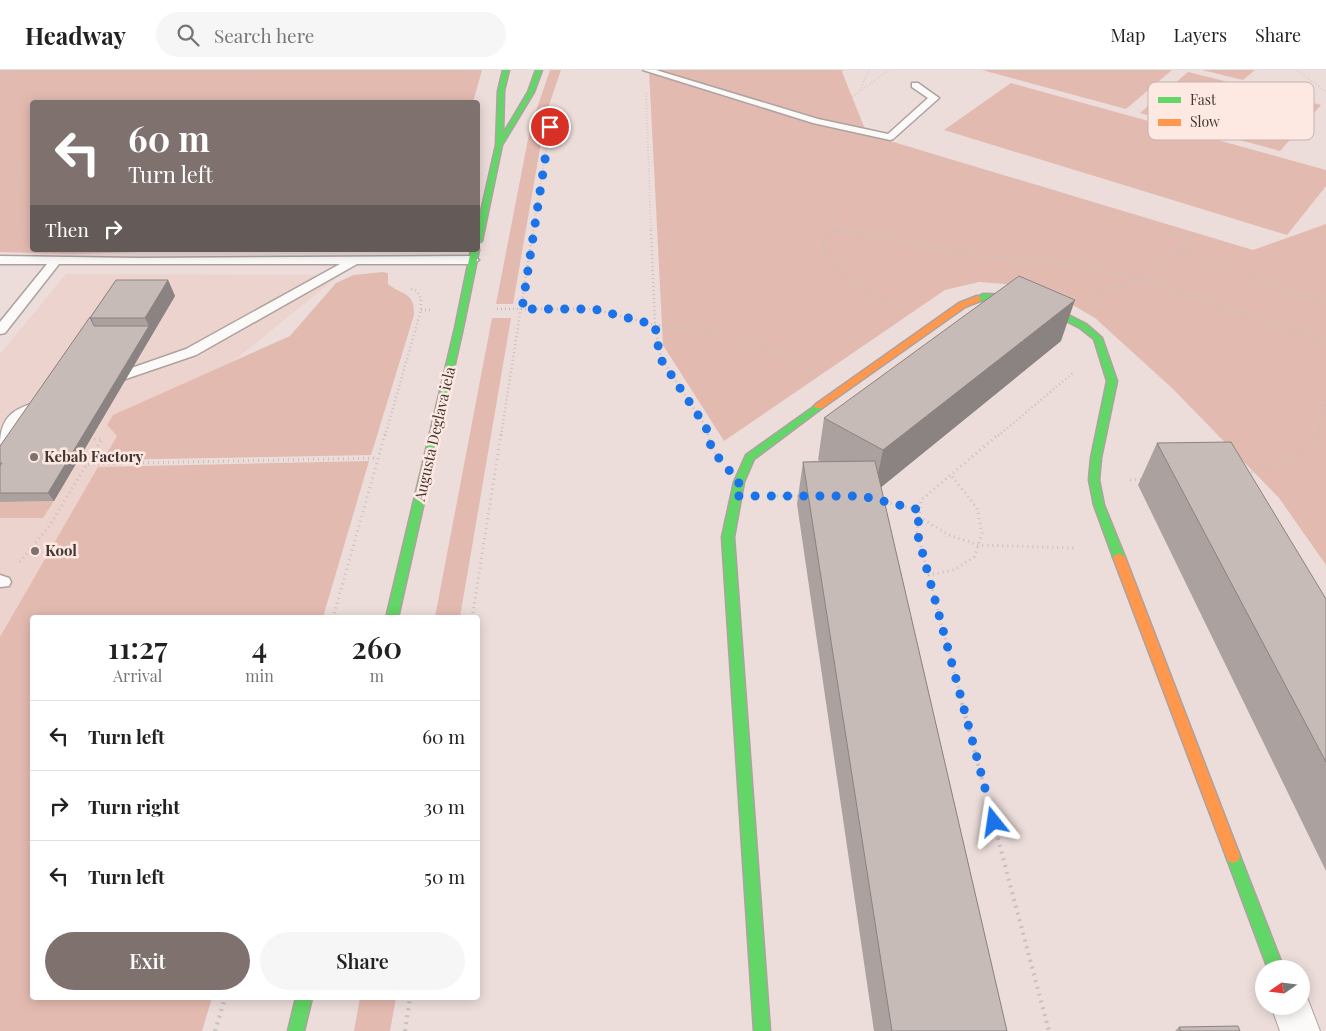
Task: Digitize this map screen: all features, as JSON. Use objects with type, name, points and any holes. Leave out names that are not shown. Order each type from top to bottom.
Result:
[{"type":"street","points":[[480,232],[500,145],[501,92],[506,70]]},
{"type":"street","points":[[500,145],[531,92],[539,70]]},
{"type":"street","name":"Augusta Deglava iela","points":[[393,615],[474,255]]},
{"type":"street","points":[[762,1031],[728,537],[739,482],[750,457],[962,305],[983,297],[1017,298],[1038,303],[1083,326],[1098,338],[1112,381],[1096,458],[1094,480],[1099,505],[1273,960]]},
{"type":"street","points":[[296,1031],[304,1000]]},
{"type":"street","points":[[1294,1015],[1300,1031]]},
{"type":"lane","points":[[647,70],[816,121],[890,137],[934,98],[915,85]]},
{"type":"lane","points":[[0,260],[355,261],[474,255]]},
{"type":"lane","points":[[0,330],[56,261]]},
{"type":"lane","points":[[92,387],[191,352],[355,261]]},
{"type":"lane","points":[[0,440],[19,413],[55,400]]},
{"type":"path","points":[[214,100],[256,70]]},
{"type":"path","points":[[860,90],[869,70]]},
{"type":"path","points":[[1297,70],[1313,82]]},
{"type":"path","points":[[0,79],[10,107],[22,213],[16,238]]},
{"type":"path","points":[[1314,83],[1326,92]]},
{"type":"path","points":[[646,86],[655,325],[660,358],[706,427],[712,450],[739,482]]},
{"type":"path","points":[[472,615],[553,111]]},
{"type":"path","points":[[772,133],[783,152],[814,171],[833,206],[834,230],[822,244],[826,257],[838,271],[872,296],[934,326]]},
{"type":"path","points":[[834,230],[888,237],[973,256],[1050,260],[1139,278],[1326,343]]},
{"type":"path","points":[[1059,314],[1092,295],[1139,278],[1162,261],[1180,251],[1188,238]]},
{"type":"path","points":[[1180,251],[1326,304]]},
{"type":"path","points":[[334,615],[421,310],[594,309],[655,325],[682,328],[736,339],[776,352],[844,389]]},
{"type":"path","points":[[1048,1031],[917,532],[921,500],[1101,349]]},
{"type":"path","points":[[1245,475],[1297,456],[1316,439],[1326,400]]},
{"type":"path","points":[[2,582],[50,525],[102,439],[83,439]]},
{"type":"path","points":[[88,464],[378,458]]},
{"type":"path","points":[[928,575],[954,570],[974,557],[982,533],[977,508],[951,476]]},
{"type":"path","points":[[1094,480],[1151,479]]},
{"type":"path","points":[[736,496],[804,496]]},
{"type":"path","points":[[872,498],[920,510]]},
{"type":"path","points":[[919,517],[949,535],[978,545],[1116,550]]},
{"type":"path","points":[[215,1031],[223,1000]]},
{"type":"path","points":[[405,1031],[410,1000]]},
{"type":"shaded area","points":[[0,70],[482,70],[474,100],[30,100],[30,252],[140,252],[70,254],[0,252]]},
{"type":"shaded area","points":[[550,70],[561,70],[546,114],[513,304],[496,304],[530,129]]},
{"type":"shaded area","points":[[649,70],[843,70],[842,72],[867,134],[1253,250],[1326,224],[1326,565],[1279,498],[1173,389],[1095,318],[1042,287],[979,282],[945,290],[724,441],[663,345]]},
{"type":"shaded area","points":[[982,70],[1172,70],[1158,82],[1148,82],[1148,90],[1126,109]]},
{"type":"shaded area","points":[[1202,70],[1255,70],[1243,80]]},
{"type":"shaded area","points":[[1188,72],[1228,82],[1176,82]]},
{"type":"shaded area","points":[[1011,83],[1148,121],[1148,140],[1217,140],[1326,170],[1326,186],[1287,235],[944,130]]},
{"type":"shaded area","points":[[1314,103],[1321,105],[1314,113]]},
{"type":"shaded area","points":[[1148,106],[1148,115],[1140,113]]},
{"type":"shaded area","points":[[1239,140],[1290,140],[1280,151]]},
{"type":"shaded area","points":[[388,273],[388,284],[410,298],[414,308],[414,315],[371,455],[103,460],[117,436],[107,425],[113,415],[290,336],[336,283],[354,275]]},
{"type":"shaded area","name":"Kool","points":[[66,274],[340,275],[138,438],[0,664],[0,354]]},
{"type":"shaded area","points":[[492,318],[511,318],[460,615],[435,615]]},
{"type":"shaded area","points":[[369,461],[324,615],[30,615],[30,1000],[211,1000],[202,1031],[0,1031],[0,637],[98,467]]},
{"type":"shaded area","points":[[54,501],[43,518],[0,518],[0,502]]},
{"type":"shaded area","points":[[360,1000],[396,1000],[390,1031],[354,1031]]},
{"type":"building","points":[[1019,276],[1075,300],[883,450],[824,418]]},
{"type":"building","points":[[116,280],[168,280],[145,318],[90,318]]},
{"type":"building","points":[[90,317],[94,326],[149,326],[48,493],[0,493],[0,466],[2,463],[0,463],[0,446]]},
{"type":"building","points":[[1231,442],[1326,599],[1326,762],[1157,443]]},
{"type":"building","points":[[875,461],[1007,1031],[892,1031],[803,462]]},
{"type":"building","points":[[1238,1026],[1240,1031],[1181,1031],[1179,1027]]},
{"type":"traffic: fast","points":[[480,232],[499,145],[501,91],[506,70]]},
{"type":"traffic: fast","points":[[500,144],[531,92],[539,70]]},
{"type":"traffic: fast","points":[[393,615],[459,328],[475,252]]},
{"type":"traffic: fast","points":[[977,299],[983,297],[1017,298],[1038,303],[1083,326],[1098,338],[1112,381],[1096,458],[1094,480],[1099,505],[1119,557]]},
{"type":"traffic: fast","points":[[762,1031],[728,537],[739,482],[750,457],[819,406]]},
{"type":"traffic: fast","points":[[1233,856],[1273,960]]},
{"type":"traffic: fast","points":[[296,1031],[304,1000]]},
{"type":"traffic: slow","points":[[819,406],[962,305],[977,299]]},
{"type":"traffic: slow","points":[[1119,557],[1233,856]]},
{"type":"place","name":"Kebab Factory","points":[[34,457]]},
{"type":"place","name":"Kool","points":[[35,551]]},
{"type":"route","points":[[550,127],[522,309],[594,309],[655,325],[660,358],[706,427],[712,450],[739,482],[736,496],[862,496],[920,510],[917,532],[994,822]]}]
